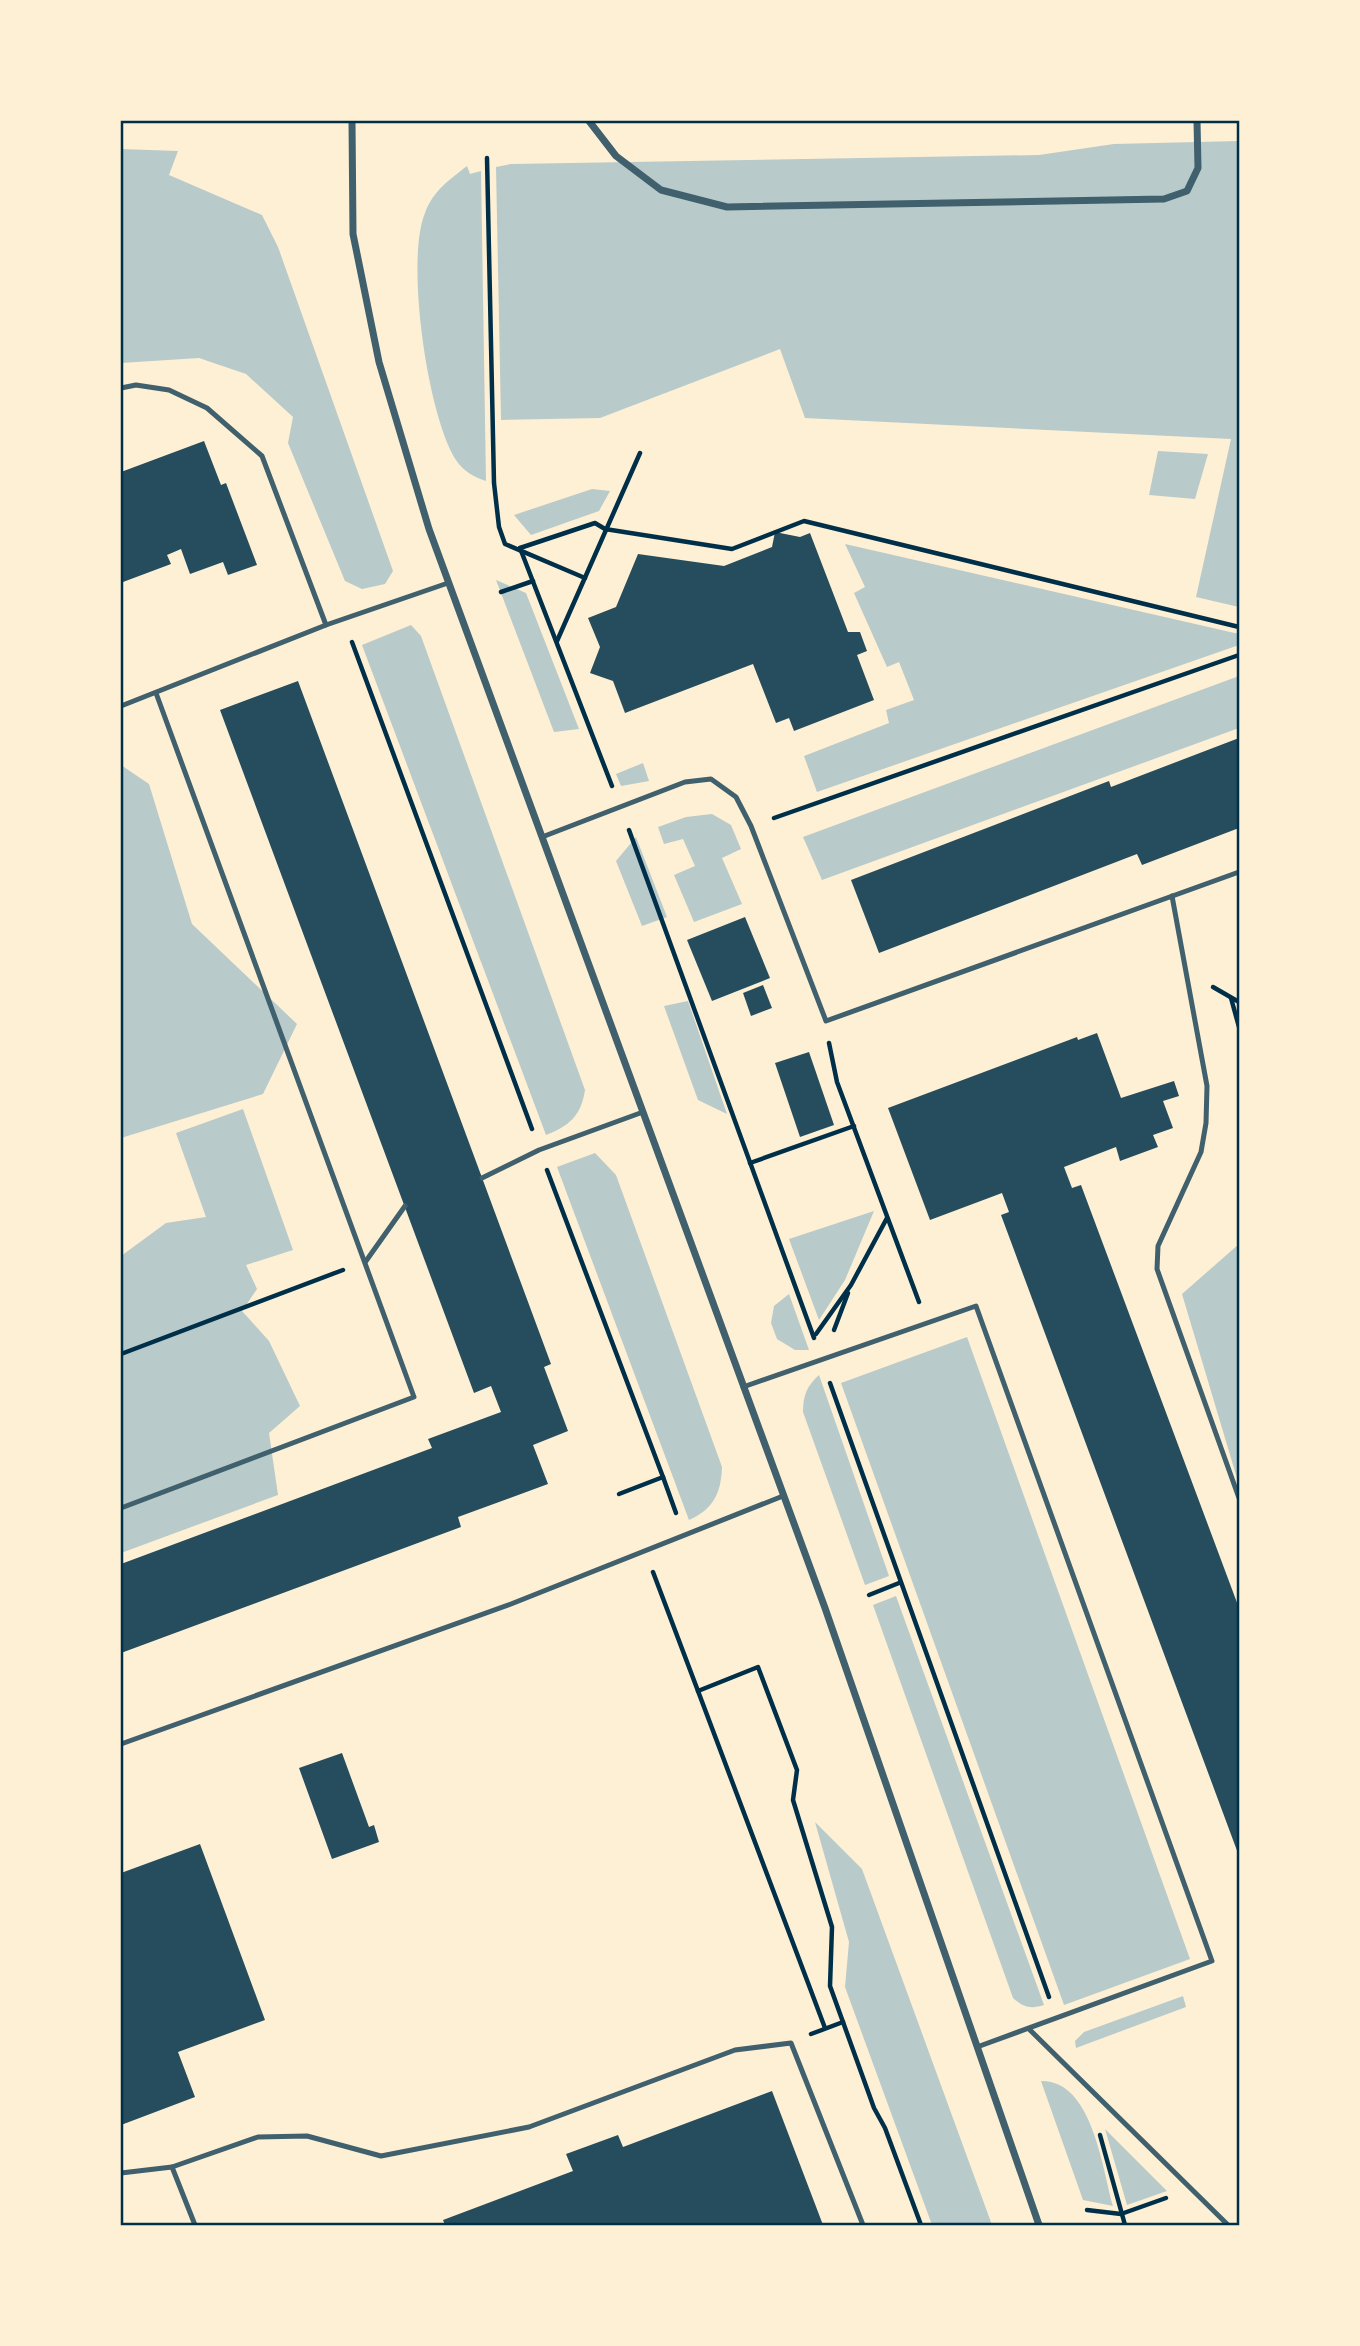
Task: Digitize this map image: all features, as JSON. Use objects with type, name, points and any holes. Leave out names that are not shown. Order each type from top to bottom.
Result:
[{"type":"street","points":[[352,121],[353,234],[374,337],[429,530],[783,1496],[1039,2225]]},
{"type":"street","points":[[589,121],[616,156],[662,190],[727,207],[1164,199],[1187,191],[1198,168],[1197,121]]},
{"type":"lane","points":[[121,388],[136,385],[169,390],[208,408],[262,456],[326,625]]},
{"type":"lane","points":[[121,706],[326,625],[448,583]]},
{"type":"lane","points":[[121,1508],[414,1397],[156,693]]},
{"type":"lane","points":[[542,837],[685,782],[711,779],[736,797],[751,826],[825,1021],[1239,872]]},
{"type":"lane","points":[[1172,896],[1207,1086],[1206,1124],[1201,1152],[1158,1246],[1157,1269],[1239,1498]]},
{"type":"lane","points":[[482,1178],[540,1150],[643,1112]]},
{"type":"lane","points":[[366,1261],[405,1206]]},
{"type":"lane","points":[[743,1387],[976,1306],[1212,1961],[977,2047]]},
{"type":"lane","points":[[121,1744],[511,1604],[783,1496]]},
{"type":"lane","points":[[1029,2029],[1228,2225]]},
{"type":"lane","points":[[121,2173],[172,2167],[258,2137],[307,2136],[381,2155],[529,2127],[735,2050],[791,2043],[863,2225]]},
{"type":"lane","points":[[172,2167],[195,2225]]},
{"type":"path","points":[[487,158],[494,483],[499,527],[505,544],[520,548],[585,578]]},
{"type":"path","points":[[493,422],[501,423]]},
{"type":"path","points":[[557,642],[640,453]]},
{"type":"path","points":[[520,548],[595,523],[605,529],[732,549],[804,521],[1239,627]]},
{"type":"path","points":[[520,548],[621,807],[814,1338],[1056,2019]]},
{"type":"path","points":[[501,592],[533,581]]},
{"type":"path","points":[[352,642],[680,1523]]},
{"type":"path","points":[[751,826],[1239,655]]},
{"type":"path","points":[[1230,997],[1239,1027]]},
{"type":"path","points":[[825,1021],[837,1082],[926,1323]]},
{"type":"path","points":[[750,1163],[853,1126]]},
{"type":"path","points":[[821,1360],[851,1285],[887,1218]]},
{"type":"path","points":[[121,1354],[366,1261]]},
{"type":"path","points":[[814,1338],[851,1285]]},
{"type":"path","points":[[619,1494],[663,1477]]},
{"type":"path","points":[[869,1595],[900,1583]]},
{"type":"path","points":[[662,1598],[825,2028]]},
{"type":"path","points":[[698,1691],[758,1667],[797,1770],[793,1800],[832,1927],[830,1986],[873,2108],[885,2128],[921,2225]]},
{"type":"path","points":[[791,2043],[843,2022]]},
{"type":"path","points":[[1086,2085],[1125,2225]]},
{"type":"path","points":[[1087,2210],[1121,2214],[1190,2190]]},
{"type":"shaded area","points":[[1239,141],[1239,607],[1196,597],[1231,439],[805,418],[780,349],[600,418],[501,420],[496,167],[511,164],[1039,155],[1114,144]]},
{"type":"shaded area","points":[[121,149],[178,151],[169,175],[262,215],[278,247],[393,571],[385,584],[362,589],[345,581],[288,443],[293,417],[246,374],[199,358],[121,363]]},
{"type":"shaded area","points":[[467,166],[470,174],[481,171],[486,481],[462,468],[446,439],[429,376],[419,301],[419,236],[425,213],[437,192]]},
{"type":"shaded area","points":[[1158,451],[1208,454],[1195,499],[1149,495]]},
{"type":"shaded area","points":[[592,489],[610,491],[599,511],[531,535],[514,515]]},
{"type":"shaded area","points":[[845,544],[1239,634],[1239,645],[817,792],[804,756],[889,723],[886,710],[914,700],[899,662],[887,667],[854,593],[865,587]]},
{"type":"shaded area","points":[[496,580],[526,593],[579,729],[554,732]]},
{"type":"shaded area","points":[[411,625],[421,636],[585,1090],[573,1119],[546,1135],[362,645]]},
{"type":"shaded area","points":[[1239,676],[1239,728],[822,880],[803,837]]},
{"type":"shaded area","points":[[643,763],[649,781],[621,786],[616,774]]},
{"type":"shaded area","points":[[121,765],[149,784],[192,924],[297,1024],[263,1094],[121,1138]]},
{"type":"shaded area","points":[[712,814],[731,825],[741,849],[722,858],[742,904],[694,922],[674,875],[695,866],[683,839],[664,844],[658,827],[686,817]]},
{"type":"shaded area","points":[[636,837],[667,917],[642,926],[616,861]]},
{"type":"shaded area","points":[[688,1001],[727,1114],[698,1100],[664,1006]]},
{"type":"shaded area","points":[[243,1109],[293,1250],[246,1265],[257,1289],[242,1311],[269,1341],[300,1406],[269,1433],[278,1495],[121,1553],[121,1256],[166,1223],[206,1217],[176,1133]]},
{"type":"shaded area","points":[[595,1153],[616,1175],[722,1467],[720,1485],[710,1506],[689,1520],[557,1167]]},
{"type":"shaded area","points":[[874,1211],[845,1280],[819,1320],[789,1239]]},
{"type":"shaded area","points":[[1239,1244],[1239,1485],[1182,1294]]},
{"type":"shaded area","points":[[789,1294],[809,1350],[795,1350],[777,1339],[771,1323],[774,1306]]},
{"type":"shaded area","points":[[967,1337],[1190,1959],[1064,2005],[841,1383]]},
{"type":"shaded area","points":[[819,1375],[889,1576],[865,1585],[803,1412],[806,1391]]},
{"type":"shaded area","points":[[896,1596],[1044,2005],[1028,2007],[1013,1998],[873,1605]]},
{"type":"shaded area","points":[[815,1822],[862,1869],[992,2225],[932,2225],[845,1987],[849,1942]]},
{"type":"shaded area","points":[[1183,1996],[1186,2007],[1076,2048],[1075,2041],[1084,2032]]},
{"type":"shaded area","points":[[1041,2081],[1058,2084],[1072,2095],[1083,2110],[1099,2149],[1113,2206],[1083,2200]]},
{"type":"shaded area","points":[[1105,2129],[1167,2191],[1127,2205]]},
{"type":"building","points":[[204,441],[221,485],[226,483],[257,565],[228,575],[223,562],[190,574],[181,549],[167,555],[171,564],[123,582],[121,472]]},
{"type":"building","points":[[775,532],[800,537],[810,533],[848,632],[860,632],[867,651],[857,655],[874,700],[794,731],[789,718],[776,723],[753,664],[625,713],[613,681],[590,673],[600,647],[588,618],[616,607],[638,554],[724,566],[772,547]]},
{"type":"building","points":[[298,681],[551,1364],[544,1367],[568,1431],[533,1445],[548,1484],[458,1517],[461,1527],[121,1653],[121,1564],[432,1448],[428,1439],[501,1412],[491,1386],[474,1393],[220,710]]},
{"type":"building","points":[[1239,738],[1239,828],[1142,865],[1137,854],[879,953],[851,880],[1109,781],[1111,787]]},
{"type":"building","points":[[745,917],[770,978],[712,1001],[687,940]]},
{"type":"building","points":[[763,985],[772,1008],[751,1016],[743,993]]},
{"type":"building","points":[[1097,1033],[1121,1098],[1174,1081],[1179,1096],[1163,1101],[1173,1128],[1153,1135],[1158,1147],[1120,1161],[1116,1147],[1064,1167],[1072,1188],[1081,1185],[1239,1608],[1239,1856],[1001,1215],[1009,1212],[1002,1193],[930,1220],[888,1108],[1077,1037],[1078,1040]]},
{"type":"building","points":[[809,1052],[834,1125],[800,1137],[775,1063]]},
{"type":"building","points":[[342,1753],[369,1827],[374,1825],[379,1842],[332,1859],[299,1768]]},
{"type":"building","points":[[200,1844],[265,2020],[178,2052],[195,2097],[121,2125],[121,1873]]},
{"type":"building","points":[[772,2091],[823,2225],[445,2225],[443,2220],[573,2171],[566,2154],[618,2135],[623,2147]]}]
